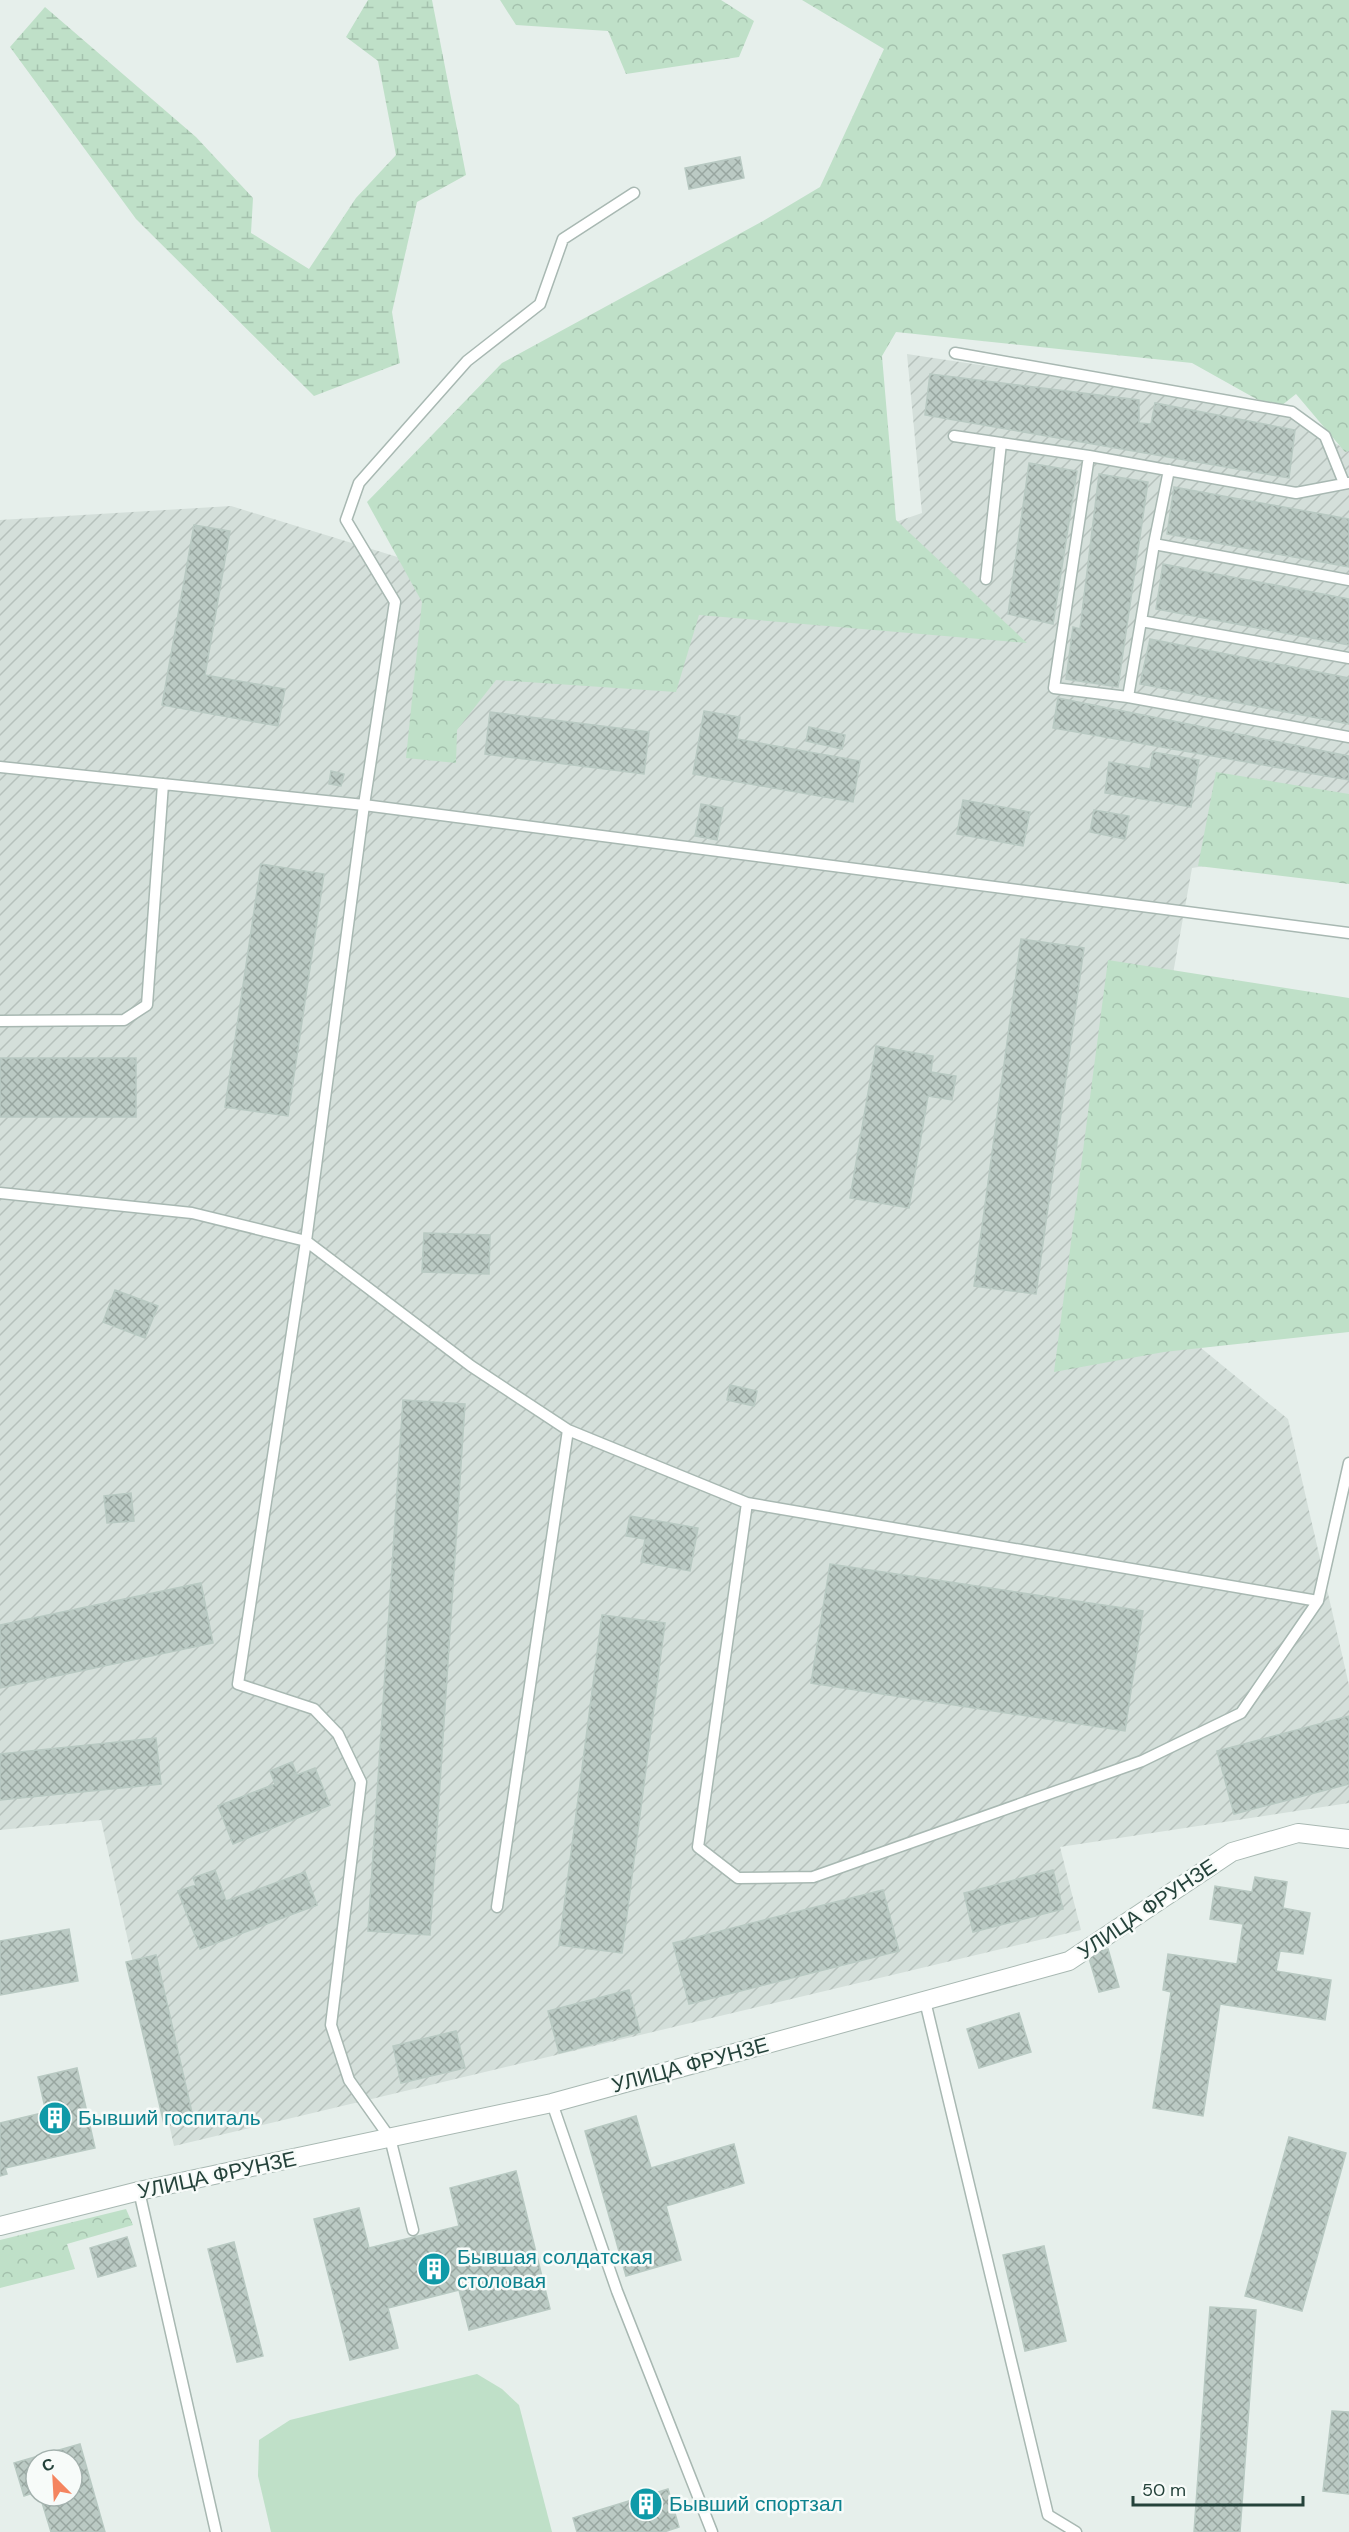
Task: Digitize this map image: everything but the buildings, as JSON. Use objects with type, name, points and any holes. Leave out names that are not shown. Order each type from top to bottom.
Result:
[{"type":"street","name":"УЛИЦА ФРУНЗЕ","points":[[0,2226],[140,2191],[552,2103],[1069,1961],[1232,1852],[1298,1833],[1349,1839]]},
{"type":"lane","points":[[413,2230],[390,2138],[349,2079],[331,2025],[361,1782],[338,1734],[314,1709],[238,1684],[306,1241],[364,805],[395,602],[346,520],[359,483],[467,361],[540,304],[563,239],[634,193]]},
{"type":"lane","points":[[954,436],[1089,456],[1296,493],[1346,483],[1325,436],[1292,412],[955,353]]},
{"type":"lane","points":[[986,579],[1001,443]]},
{"type":"lane","points":[[1089,456],[1054,688],[1128,697],[1349,737]]},
{"type":"lane","points":[[1128,697],[1169,470]]},
{"type":"lane","points":[[1154,544],[1349,580]]},
{"type":"lane","points":[[1141,621],[1349,658]]},
{"type":"lane","points":[[0,767],[364,805],[1349,933]]},
{"type":"lane","points":[[0,1021],[124,1020],[147,1005],[163,784]]},
{"type":"lane","points":[[0,1193],[192,1213],[306,1241],[471,1366],[568,1430],[747,1503],[1318,1601]]},
{"type":"lane","points":[[497,1907],[568,1430]]},
{"type":"lane","points":[[747,1503],[698,1847],[738,1878],[813,1877],[1142,1761],[1241,1713],[1318,1601],[1349,1463]]},
{"type":"lane","points":[[925,2001],[1048,2515],[1076,2532]]},
{"type":"lane","points":[[552,2103],[617,2291],[712,2532]]},
{"type":"lane","points":[[140,2191],[216,2532]]},
{"type":"shaded area","points":[[907,354],[1276,410],[1349,451],[1349,844],[1192,868],[1118,1280],[1288,1419],[1349,1685],[1349,1803],[1060,1847],[1081,1930],[174,2146],[101,1820],[0,1830],[0,520],[231,506],[606,621],[922,513]]},
{"type":"green space","points":[[368,0],[432,0],[466,175],[417,202],[392,312],[400,363],[314,396],[136,219],[10,47],[45,7],[196,137],[253,198],[251,233],[309,269],[356,198],[396,155],[378,61],[346,37]]},
{"type":"green space","points":[[500,0],[721,0],[754,21],[739,57],[626,74],[608,31],[516,25]]},
{"type":"green space","points":[[802,0],[1349,0],[1349,451],[1345,452],[1296,394],[1276,410],[1192,363],[896,332],[882,356],[896,520],[1027,643],[699,615],[676,692],[496,680],[457,730],[456,763],[406,758],[422,602],[367,502],[502,363],[763,221],[820,187],[884,49]]},
{"type":"green space","points":[[1216,772],[1349,794],[1349,884],[1198,866]]},
{"type":"green space","points":[[1108,960],[1349,998],[1349,1332],[1164,1352],[1054,1372]]},
{"type":"green space","points":[[126,2209],[133,2225],[67,2244],[75,2269],[0,2288],[0,2240]]},
{"type":"green space","points":[[477,2374],[502,2389],[519,2405],[552,2532],[271,2532],[258,2476],[259,2440],[290,2420]]},
{"type":"place","name":"Бывший госпиталь","points":[[55,2118]]},
{"type":"place","name":"Бывшая солдатская столовая","points":[[434,2269]]},
{"type":"place","name":"Бывший спортзал","points":[[646,2504]]}]
